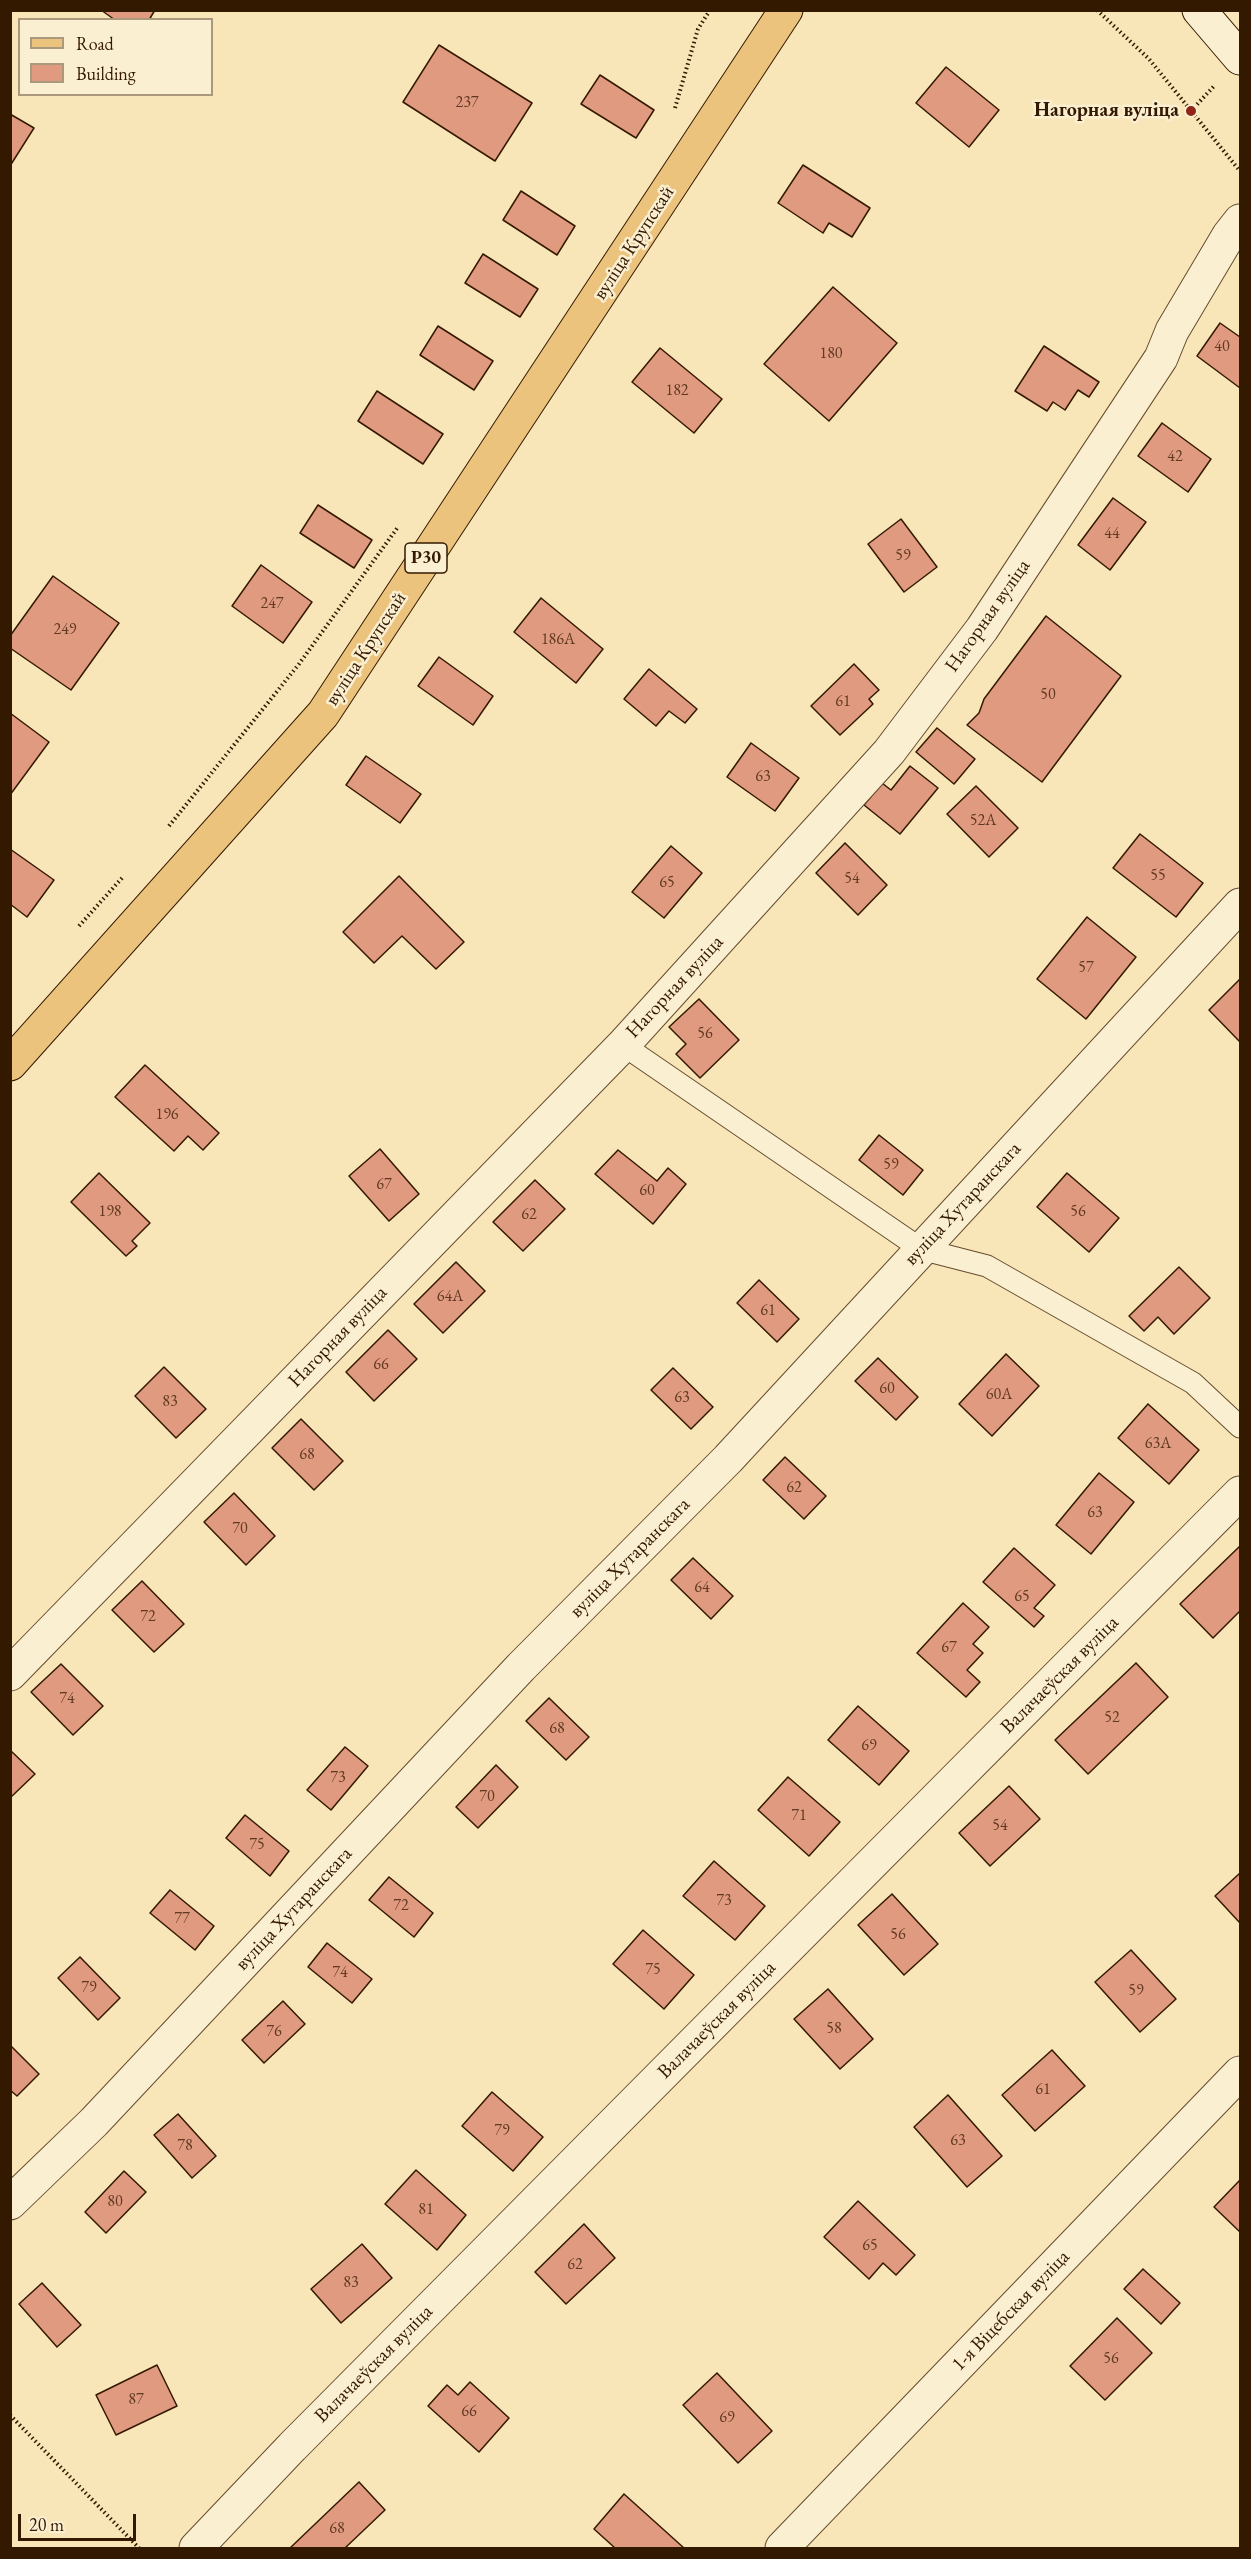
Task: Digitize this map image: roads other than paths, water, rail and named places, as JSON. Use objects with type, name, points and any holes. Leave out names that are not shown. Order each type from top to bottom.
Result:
[{"type":"main road","name":"вуліца Крупскай","points":[[10,1064],[323,714],[786,10]]},
{"type":"street","points":[[1199,10],[1240,58]]},
{"type":"street","name":"Нагорная вуліца","points":[[10,1674],[622,1045],[889,752],[982,629],[1161,358],[1172,331],[1229,235],[1240,221]]},
{"type":"street","name":"вуліца Хутаранскага","points":[[10,2203],[94,2122],[522,1667],[728,1459],[1240,905]]},
{"type":"street","name":"Валачаеўская вуліца","points":[[195,2548],[292,2446],[1240,1493]]},
{"type":"street","name":"1-я Віцебская вуліца","points":[[782,2548],[1240,2073]]},
{"type":"lane","points":[[622,1045],[921,1249],[987,1266],[1193,1383],[1240,1427]]},
{"type":"place","name":"Нагорная вуліца","points":[[1191,111]]}]
